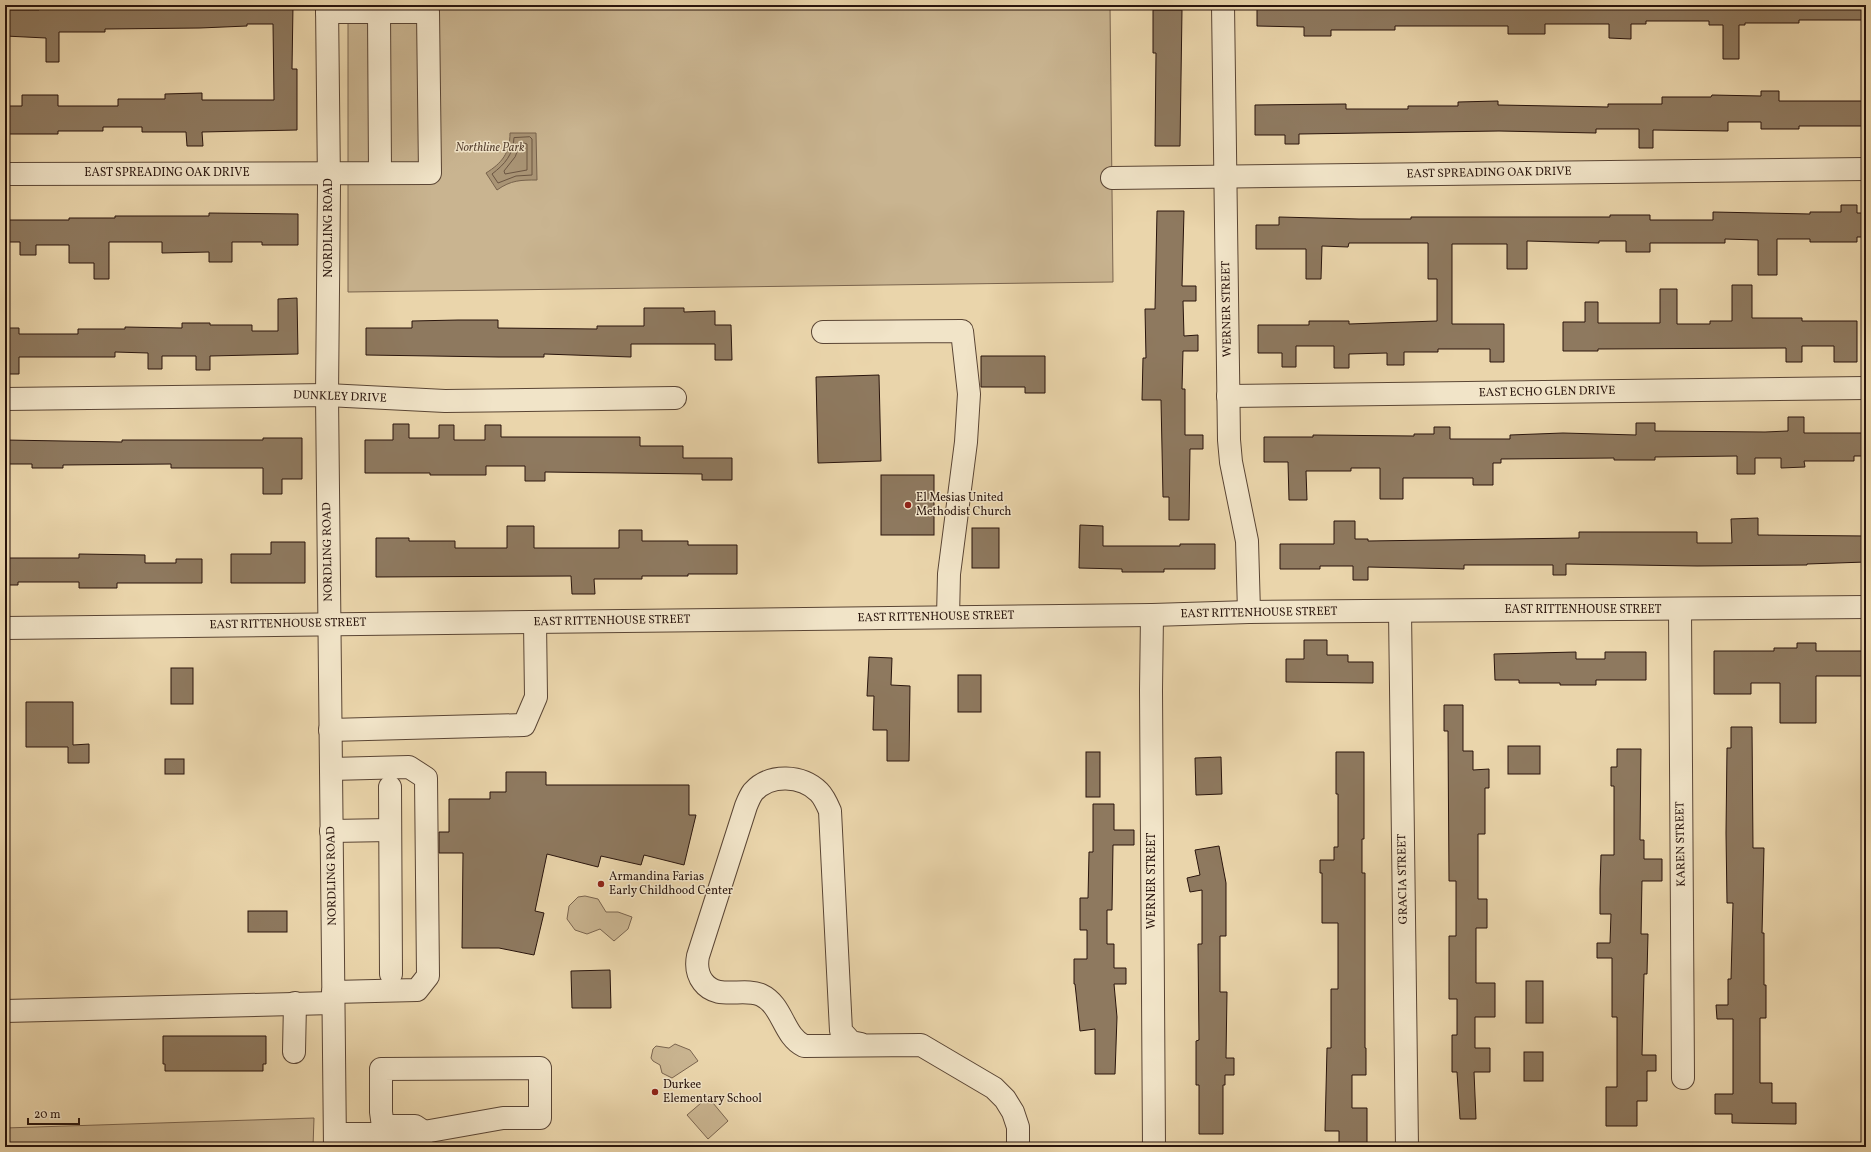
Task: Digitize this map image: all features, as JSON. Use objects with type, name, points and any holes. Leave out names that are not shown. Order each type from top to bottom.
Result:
[{"type":"street","name":"WERNER STREET","points":[[1223,5],[1228,396],[1231,462],[1247,541],[1249,612]]},
{"type":"street","points":[[327,8],[379,12],[380,173]]},
{"type":"street","name":"NORDLING ROAD","points":[[327,8],[329,173],[327,395],[335,1140]]},
{"type":"street","name":"EAST SPREADING OAK DRIVE","points":[[5,174],[430,173],[428,12],[379,12]]},
{"type":"street","name":"EAST SPREADING OAK DRIVE","points":[[1112,178],[1866,169]]},
{"type":"street","points":[[823,332],[962,331],[969,394],[966,442],[949,574],[948,617]]},
{"type":"street","name":"EAST ECHO GLEN DRIVE","points":[[1228,396],[1866,388]]},
{"type":"street","name":"DUNKLEY DRIVE","points":[[5,398],[327,395],[445,401],[675,398]]},
{"type":"street","name":"EAST RITTENHOUSE STREET","points":[[5,628],[1152,615],[1249,612],[1866,607]]},
{"type":"street","name":"KAREN STREET","points":[[1680,609],[1683,1078]]},
{"type":"street","name":"GRACIA STREET","points":[[1400,611],[1407,1147]]},
{"type":"street","name":"WERNER STREET","points":[[1152,615],[1151,698],[1154,1147]]},
{"type":"street","points":[[330,730],[524,725],[536,697],[535,622]]},
{"type":"street","points":[[5,1011],[295,1003],[417,990],[428,976],[426,778],[409,767],[331,768]]},
{"type":"street","points":[[861,1044],[852,1046],[804,1046],[794,1038],[778,1011],[768,999],[754,993],[717,992],[705,984],[698,971],[698,956],[746,806],[753,792],[761,785],[771,781],[792,778],[802,781],[819,792],[830,811],[841,1031],[851,1042],[861,1044],[921,1045],[994,1088],[1005,1099],[1013,1112],[1018,1127],[1018,1147]]},
{"type":"street","points":[[390,787],[391,974]]},
{"type":"street","points":[[331,831],[390,830]]},
{"type":"street","points":[[294,1052],[295,1003]]},
{"type":"street","points":[[335,1140],[384,1134],[391,1126],[415,1126],[421,1140],[503,1118],[540,1118],[540,1068],[381,1069],[381,1112],[384,1134]]},
{"type":"green space","name":"Northline Park","points":[[348,5],[1110,5],[1113,282],[348,292]]},
{"type":"green space","points":[[585,896],[598,899],[606,912],[618,912],[632,917],[628,929],[614,941],[600,929],[587,934],[575,930],[567,919],[569,906],[578,897]]},
{"type":"green space","points":[[675,1044],[690,1050],[698,1061],[672,1078],[662,1073],[660,1065],[651,1058],[653,1049],[656,1046],[669,1048]]},
{"type":"green space","points":[[708,1097],[728,1121],[708,1139],[687,1115]]},
{"type":"green space","points":[[314,1118],[313,1147],[5,1147],[5,1128]]},
{"type":"water","points":[[510,133],[536,133],[537,180],[516,181],[497,190],[486,173],[501,161],[507,152]]},
{"type":"building","points":[[39,5],[293,5],[292,69],[297,69],[297,130],[202,132],[203,146],[187,146],[186,132],[142,132],[142,127],[103,127],[103,131],[58,131],[58,134],[5,134],[5,106],[22,106],[22,95],[58,95],[58,106],[118,106],[118,99],[165,99],[165,94],[202,93],[202,100],[274,100],[273,24],[247,24],[247,26],[200,28],[105,29],[105,32],[59,32],[59,62],[46,62],[46,38],[5,36],[5,10],[39,10]]},
{"type":"building","points":[[1257,5],[1866,5],[1866,20],[1799,20],[1799,23],[1745,23],[1745,25],[1739,25],[1739,59],[1723,59],[1723,25],[1709,25],[1709,21],[1646,21],[1646,24],[1631,24],[1631,39],[1609,38],[1609,24],[1545,24],[1545,34],[1508,34],[1508,26],[1395,26],[1395,30],[1331,30],[1331,36],[1304,36],[1304,27],[1257,26]]},
{"type":"building","points":[[1153,10],[1182,10],[1180,146],[1155,146],[1156,53],[1153,53]]},
{"type":"building","points":[[1761,91],[1779,91],[1779,101],[1866,101],[1866,126],[1799,126],[1799,129],[1761,129],[1761,122],[1728,122],[1728,131],[1653,130],[1653,148],[1639,148],[1639,129],[1596,129],[1596,133],[1499,131],[1299,134],[1299,144],[1285,144],[1285,135],[1255,135],[1255,105],[1346,104],[1346,109],[1408,109],[1408,106],[1458,106],[1458,102],[1498,101],[1498,105],[1608,107],[1608,104],[1662,104],[1662,97],[1711,97],[1712,95],[1761,96]]},
{"type":"building","points":[[1841,205],[1857,205],[1857,213],[1866,213],[1866,237],[1857,237],[1857,242],[1810,242],[1810,239],[1777,239],[1777,275],[1758,275],[1758,240],[1725,239],[1725,243],[1650,243],[1650,252],[1626,252],[1626,241],[1599,241],[1599,243],[1527,241],[1527,269],[1507,269],[1507,244],[1452,244],[1452,324],[1504,324],[1504,362],[1490,362],[1490,349],[1438,349],[1438,352],[1404,352],[1404,365],[1387,365],[1387,353],[1349,354],[1349,368],[1334,368],[1334,346],[1296,346],[1296,367],[1282,367],[1282,353],[1258,353],[1258,325],[1309,325],[1309,321],[1349,321],[1349,324],[1437,321],[1437,279],[1428,279],[1428,243],[1349,243],[1348,247],[1322,246],[1321,279],[1306,279],[1306,249],[1256,249],[1256,225],[1279,225],[1279,217],[1411,219],[1411,217],[1610,217],[1610,215],[1650,215],[1650,220],[1713,220],[1713,212],[1810,214],[1810,212],[1841,212]]},
{"type":"building","points":[[1157,211],[1184,211],[1182,286],[1196,286],[1196,301],[1183,301],[1184,336],[1198,335],[1198,351],[1183,351],[1182,389],[1185,389],[1185,435],[1203,435],[1203,449],[1190,449],[1189,520],[1169,520],[1169,497],[1163,497],[1161,400],[1142,400],[1143,358],[1146,358],[1145,309],[1155,309]]},
{"type":"building","points":[[209,213],[298,214],[298,245],[262,245],[262,242],[232,242],[232,262],[209,262],[209,252],[162,253],[162,242],[109,242],[109,279],[94,279],[94,263],[69,263],[69,245],[36,245],[36,255],[20,255],[20,242],[5,242],[5,220],[69,220],[69,218],[115,218],[115,216],[209,216]]},
{"type":"building","points":[[1732,285],[1752,285],[1752,318],[1802,318],[1802,321],[1857,321],[1857,362],[1834,362],[1834,346],[1802,346],[1802,362],[1786,362],[1786,348],[1598,349],[1598,351],[1563,351],[1563,322],[1585,322],[1585,302],[1598,302],[1598,323],[1660,323],[1660,289],[1677,289],[1677,324],[1710,324],[1710,321],[1732,321]]},
{"type":"building","points":[[297,298],[298,354],[210,356],[210,370],[196,370],[196,356],[162,356],[162,369],[148,369],[148,353],[115,352],[115,357],[19,357],[19,374],[5,374],[5,328],[19,328],[19,334],[78,334],[78,329],[125,329],[125,327],[182,328],[182,323],[210,323],[210,325],[252,325],[252,331],[278,331],[278,299]]},
{"type":"building","points":[[644,308],[684,308],[684,312],[715,311],[715,325],[731,325],[732,360],[715,360],[715,344],[631,344],[631,357],[544,354],[544,357],[366,355],[366,328],[412,328],[412,321],[458,320],[498,320],[498,328],[597,329],[597,326],[644,326]]},
{"type":"building","points":[[981,356],[1045,356],[1045,393],[1025,393],[1025,387],[981,387]]},
{"type":"building","points":[[879,375],[881,461],[818,463],[816,377]]},
{"type":"building","points":[[1788,417],[1804,417],[1804,433],[1866,433],[1866,456],[1854,456],[1854,461],[1804,461],[1805,467],[1781,468],[1781,458],[1755,458],[1755,474],[1737,474],[1737,456],[1655,457],[1655,460],[1614,460],[1614,458],[1501,459],[1501,463],[1493,463],[1493,485],[1473,485],[1473,478],[1403,478],[1403,499],[1380,499],[1380,468],[1351,468],[1351,471],[1306,471],[1307,500],[1289,500],[1288,462],[1264,462],[1264,437],[1313,437],[1313,435],[1414,436],[1414,434],[1434,434],[1434,427],[1450,427],[1450,439],[1510,439],[1510,435],[1563,433],[1636,435],[1636,423],[1655,423],[1655,431],[1765,432],[1788,431]]},
{"type":"building","points":[[393,424],[409,424],[409,438],[439,438],[439,425],[454,425],[454,440],[485,440],[485,425],[501,425],[501,437],[640,437],[640,446],[683,446],[683,458],[732,458],[732,480],[702,480],[702,474],[545,472],[545,481],[525,481],[525,466],[486,466],[486,475],[365,473],[365,440],[393,440]]},
{"type":"building","points":[[263,438],[302,438],[302,479],[282,479],[282,494],[263,494],[263,468],[171,468],[171,464],[63,465],[63,468],[32,468],[32,464],[5,464],[5,440],[122,442],[122,440],[263,440]]},
{"type":"building","name":"El Mesias United Methodist Church","points":[[881,475],[934,475],[934,535],[881,535]]},
{"type":"building","points":[[1758,518],[1758,535],[1866,536],[1866,562],[1807,565],[1697,566],[1566,564],[1566,575],[1553,575],[1553,565],[1464,565],[1464,569],[1368,567],[1368,580],[1353,580],[1353,566],[1320,566],[1320,569],[1280,569],[1280,544],[1334,544],[1334,521],[1355,521],[1355,539],[1368,539],[1368,541],[1579,538],[1579,532],[1697,532],[1697,543],[1732,543],[1731,519]]},
{"type":"building","points":[[1080,525],[1103,526],[1103,546],[1180,546],[1180,544],[1215,544],[1215,569],[1164,569],[1164,572],[1122,572],[1122,569],[1079,568]]},
{"type":"building","points":[[507,526],[534,526],[534,548],[619,548],[619,530],[642,530],[642,541],[688,541],[688,545],[737,545],[737,574],[688,574],[688,576],[642,576],[642,579],[594,579],[595,594],[572,594],[571,576],[376,577],[376,538],[409,538],[409,541],[455,541],[455,548],[507,548]]},
{"type":"building","points":[[972,528],[999,528],[999,568],[972,568]]},
{"type":"building","points":[[271,542],[305,542],[305,583],[231,583],[231,554],[271,554]]},
{"type":"building","points":[[79,554],[145,555],[145,563],[176,563],[176,559],[202,559],[202,583],[117,583],[117,588],[79,588],[79,582],[18,582],[18,585],[5,585],[5,558],[79,558]]},
{"type":"building","points":[[1304,640],[1327,640],[1327,655],[1348,655],[1348,662],[1373,662],[1373,683],[1286,682],[1286,659],[1304,659]]},
{"type":"building","points":[[1797,643],[1816,643],[1816,651],[1866,651],[1866,676],[1816,676],[1816,723],[1780,723],[1780,683],[1751,683],[1751,694],[1714,694],[1714,651],[1774,651],[1774,648],[1797,648]]},
{"type":"building","points":[[1576,652],[1576,659],[1605,659],[1605,652],[1646,652],[1646,680],[1596,680],[1596,685],[1560,685],[1560,683],[1519,683],[1519,680],[1495,680],[1494,654]]},
{"type":"building","points":[[869,657],[892,658],[891,685],[910,686],[909,761],[887,761],[887,730],[873,730],[874,696],[867,696]]},
{"type":"building","points":[[171,668],[193,668],[193,704],[171,704]]},
{"type":"building","points":[[958,675],[981,675],[981,712],[958,712]]},
{"type":"building","points":[[26,702],[73,702],[73,745],[89,744],[89,763],[68,763],[68,747],[26,747]]},
{"type":"building","points":[[1444,705],[1463,705],[1463,751],[1473,751],[1473,770],[1489,769],[1489,788],[1485,788],[1485,834],[1478,834],[1478,899],[1487,899],[1487,928],[1476,928],[1476,983],[1495,983],[1495,1017],[1475,1017],[1475,1048],[1490,1048],[1490,1072],[1474,1072],[1476,1119],[1460,1119],[1457,1072],[1452,1072],[1452,1035],[1457,1035],[1457,999],[1449,999],[1449,936],[1456,936],[1456,881],[1449,881],[1448,731],[1444,731]]},
{"type":"building","points":[[1731,727],[1752,727],[1753,848],[1764,848],[1762,933],[1764,933],[1764,985],[1766,985],[1766,1018],[1760,1018],[1760,1083],[1772,1083],[1772,1103],[1796,1103],[1796,1124],[1732,1123],[1732,1114],[1715,1114],[1715,1094],[1733,1094],[1733,1019],[1717,1019],[1716,1005],[1728,1005],[1728,979],[1731,979],[1733,903],[1727,903],[1726,833],[1727,748],[1731,748]]},
{"type":"building","points":[[1508,746],[1540,746],[1540,774],[1508,774]]},
{"type":"building","points":[[1617,749],[1641,749],[1640,840],[1644,840],[1644,859],[1662,859],[1662,881],[1642,881],[1641,934],[1648,934],[1647,974],[1644,974],[1642,1055],[1656,1055],[1656,1071],[1647,1071],[1647,1101],[1637,1101],[1637,1126],[1606,1126],[1606,1087],[1617,1087],[1617,1017],[1612,1017],[1612,958],[1597,958],[1597,943],[1610,943],[1611,914],[1600,914],[1601,855],[1614,855],[1614,786],[1611,786],[1611,767],[1617,767]]},
{"type":"building","points":[[1086,752],[1100,752],[1100,797],[1086,797]]},
{"type":"building","points":[[1336,752],[1364,752],[1364,839],[1362,839],[1362,873],[1365,873],[1366,1075],[1352,1075],[1352,1108],[1367,1108],[1367,1147],[1339,1147],[1339,1131],[1325,1131],[1327,1048],[1331,1048],[1331,989],[1338,989],[1338,923],[1322,923],[1322,873],[1320,873],[1320,860],[1334,860],[1334,847],[1338,847]]},
{"type":"building","points":[[1221,757],[1222,794],[1196,795],[1195,758]]},
{"type":"building","points":[[165,759],[184,759],[184,774],[165,774]]},
{"type":"building","points":[[506,772],[546,772],[546,785],[689,785],[689,815],[696,815],[684,865],[644,855],[641,865],[601,856],[598,867],[547,854],[535,911],[544,913],[534,955],[499,948],[462,948],[463,853],[439,853],[439,832],[449,832],[449,799],[490,799],[490,792],[506,792]]},
{"type":"building","points":[[1093,804],[1114,804],[1114,830],[1134,830],[1134,845],[1113,845],[1112,910],[1107,910],[1107,944],[1114,944],[1114,968],[1126,968],[1126,984],[1114,984],[1117,1017],[1115,1074],[1095,1074],[1095,1029],[1080,1031],[1074,984],[1074,959],[1087,959],[1087,930],[1080,930],[1080,898],[1088,898],[1089,852],[1093,852]]},
{"type":"building","points":[[1219,846],[1226,883],[1226,936],[1220,936],[1220,992],[1227,992],[1226,1058],[1234,1058],[1234,1075],[1225,1075],[1225,1085],[1223,1085],[1223,1134],[1199,1134],[1199,1085],[1196,1085],[1196,1041],[1199,1040],[1198,944],[1202,944],[1202,890],[1190,892],[1187,878],[1200,875],[1195,850]]},
{"type":"building","points":[[248,911],[287,911],[287,932],[248,932]]},
{"type":"building","points":[[610,970],[611,1008],[572,1008],[571,971]]},
{"type":"building","points":[[1526,981],[1543,981],[1543,1023],[1526,1023]]},
{"type":"building","points":[[163,1036],[266,1036],[266,1064],[263,1064],[263,1071],[165,1071],[165,1064],[163,1064]]},
{"type":"building","points":[[1524,1052],[1543,1052],[1543,1081],[1524,1081]]},
{"type":"place","name":"El Mesias United Methodist Church","points":[[908,505]]},
{"type":"place","name":"Armandina Farias Early Childhood Center","points":[[601,884]]},
{"type":"place","name":"Durkee Elementary School","points":[[655,1092]]}]
